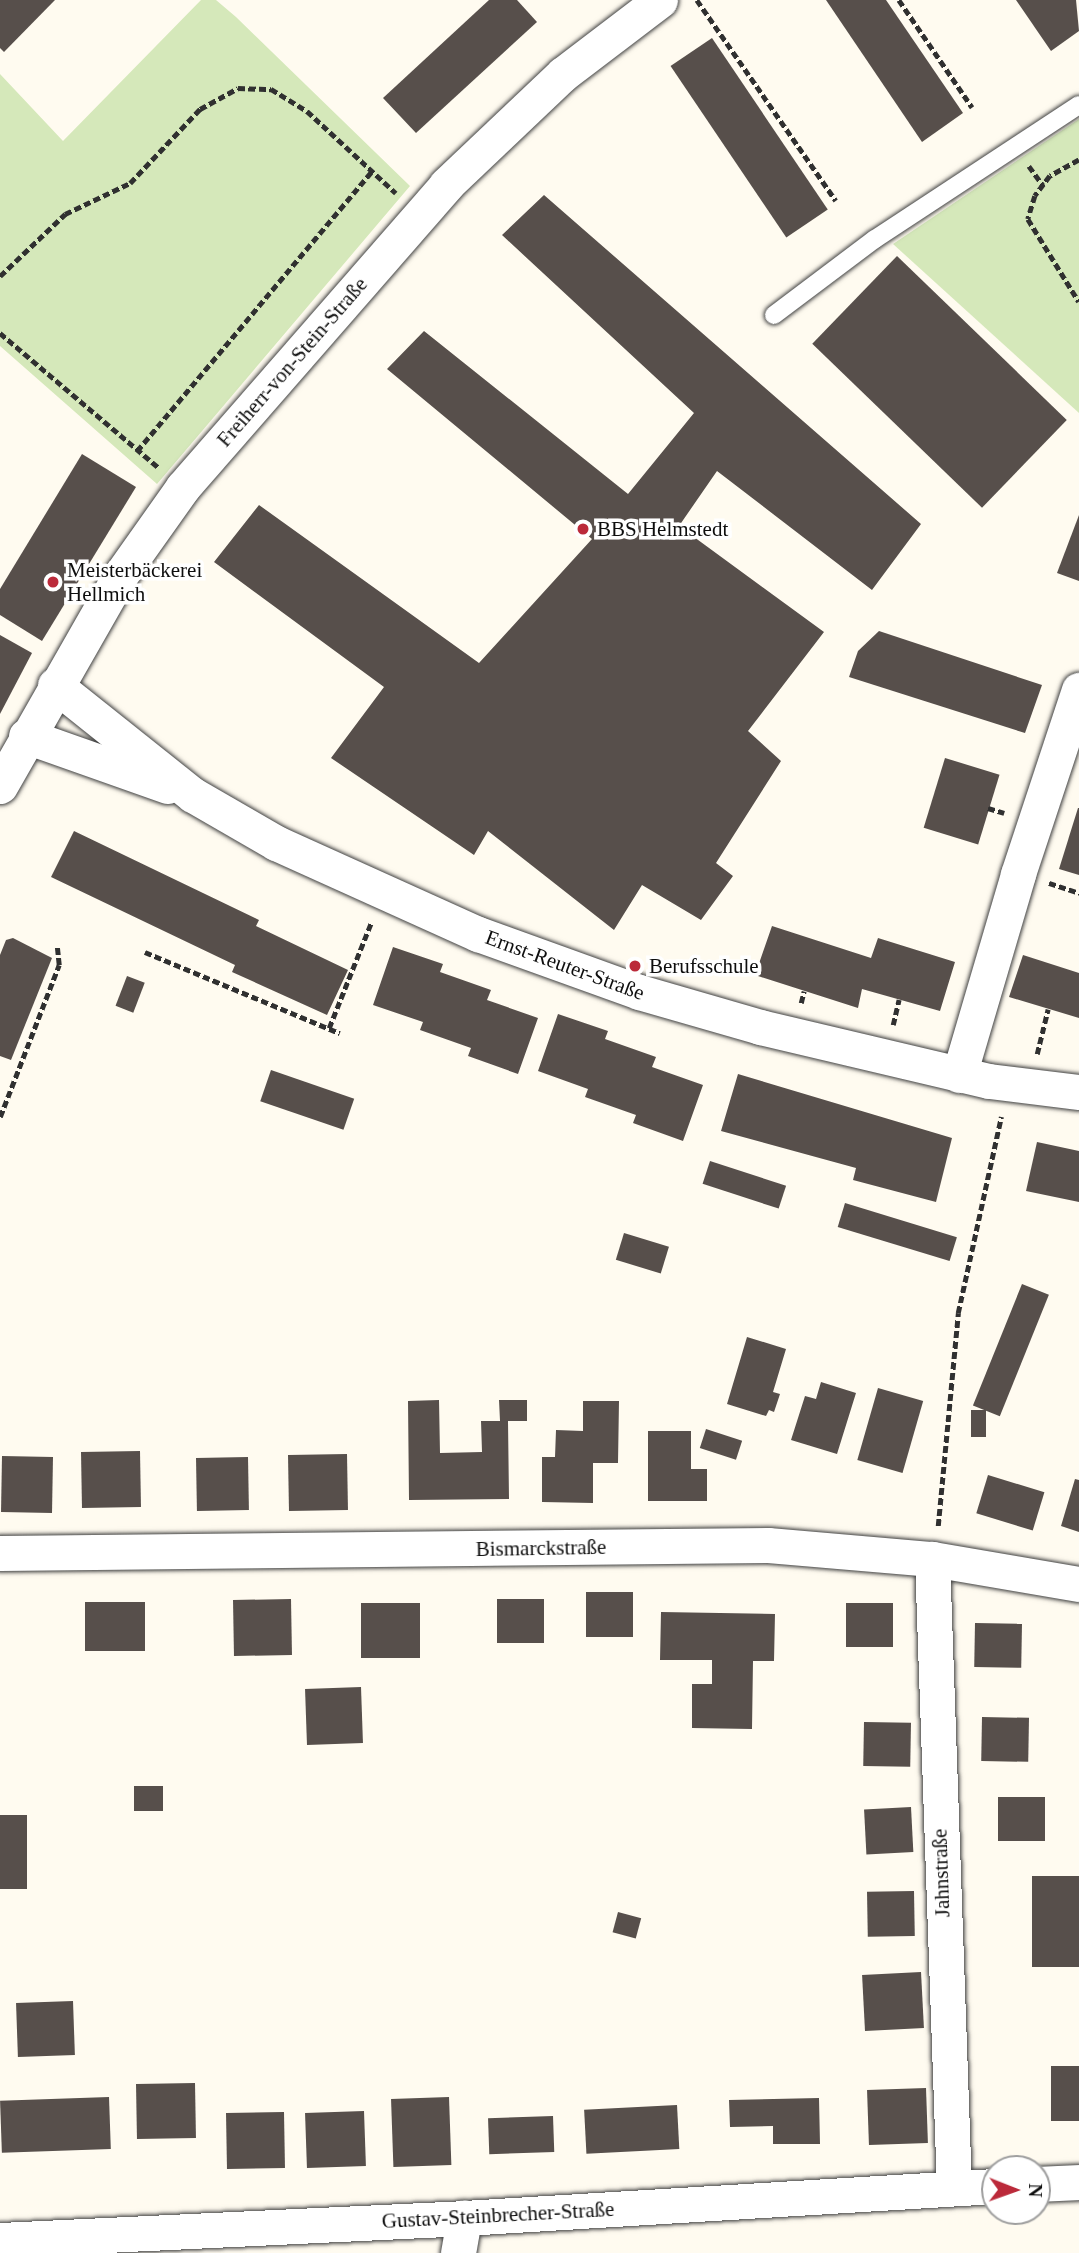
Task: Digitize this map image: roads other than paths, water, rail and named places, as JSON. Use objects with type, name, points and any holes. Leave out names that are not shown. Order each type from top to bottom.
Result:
[{"type":"street","name":"Freiherr-von-Stein-Straße","points":[[0,786],[55,685],[120,576],[183,487],[420,214],[563,74],[660,0]]},
{"type":"street","name":"Ernst-Reuter-Straße","points":[[55,685],[193,795],[276,844],[478,934],[639,992],[885,1060],[959,1075],[1079,1092]]},
{"type":"street","points":[[959,1075],[1018,874],[1079,690]]},
{"type":"street","name":"Ernst-Reuter-Straße","points":[[26,736],[193,795]]},
{"type":"street","name":"Bismarckstraße","points":[[0,1553],[768,1545],[932,1559],[1079,1584]]},
{"type":"street","name":"Jahnstraße","points":[[932,1559],[954,2188]]},
{"type":"street","points":[[1051,2183],[1079,2182]]},
{"type":"street","name":"Gustav-Steinbrecher-Straße","points":[[0,2240],[464,2218],[981,2187]]},
{"type":"street","points":[[458,2253],[464,2218]]},
{"type":"lane","points":[[774,316],[876,239],[1079,105]]},
{"type":"place","name":"BBS Helmstedt","points":[[583,529]]},
{"type":"place","name":"Meisterbäckerei Hellmich","points":[[53,582]]},
{"type":"place","name":"Berufsschule","points":[[635,966]]}]
